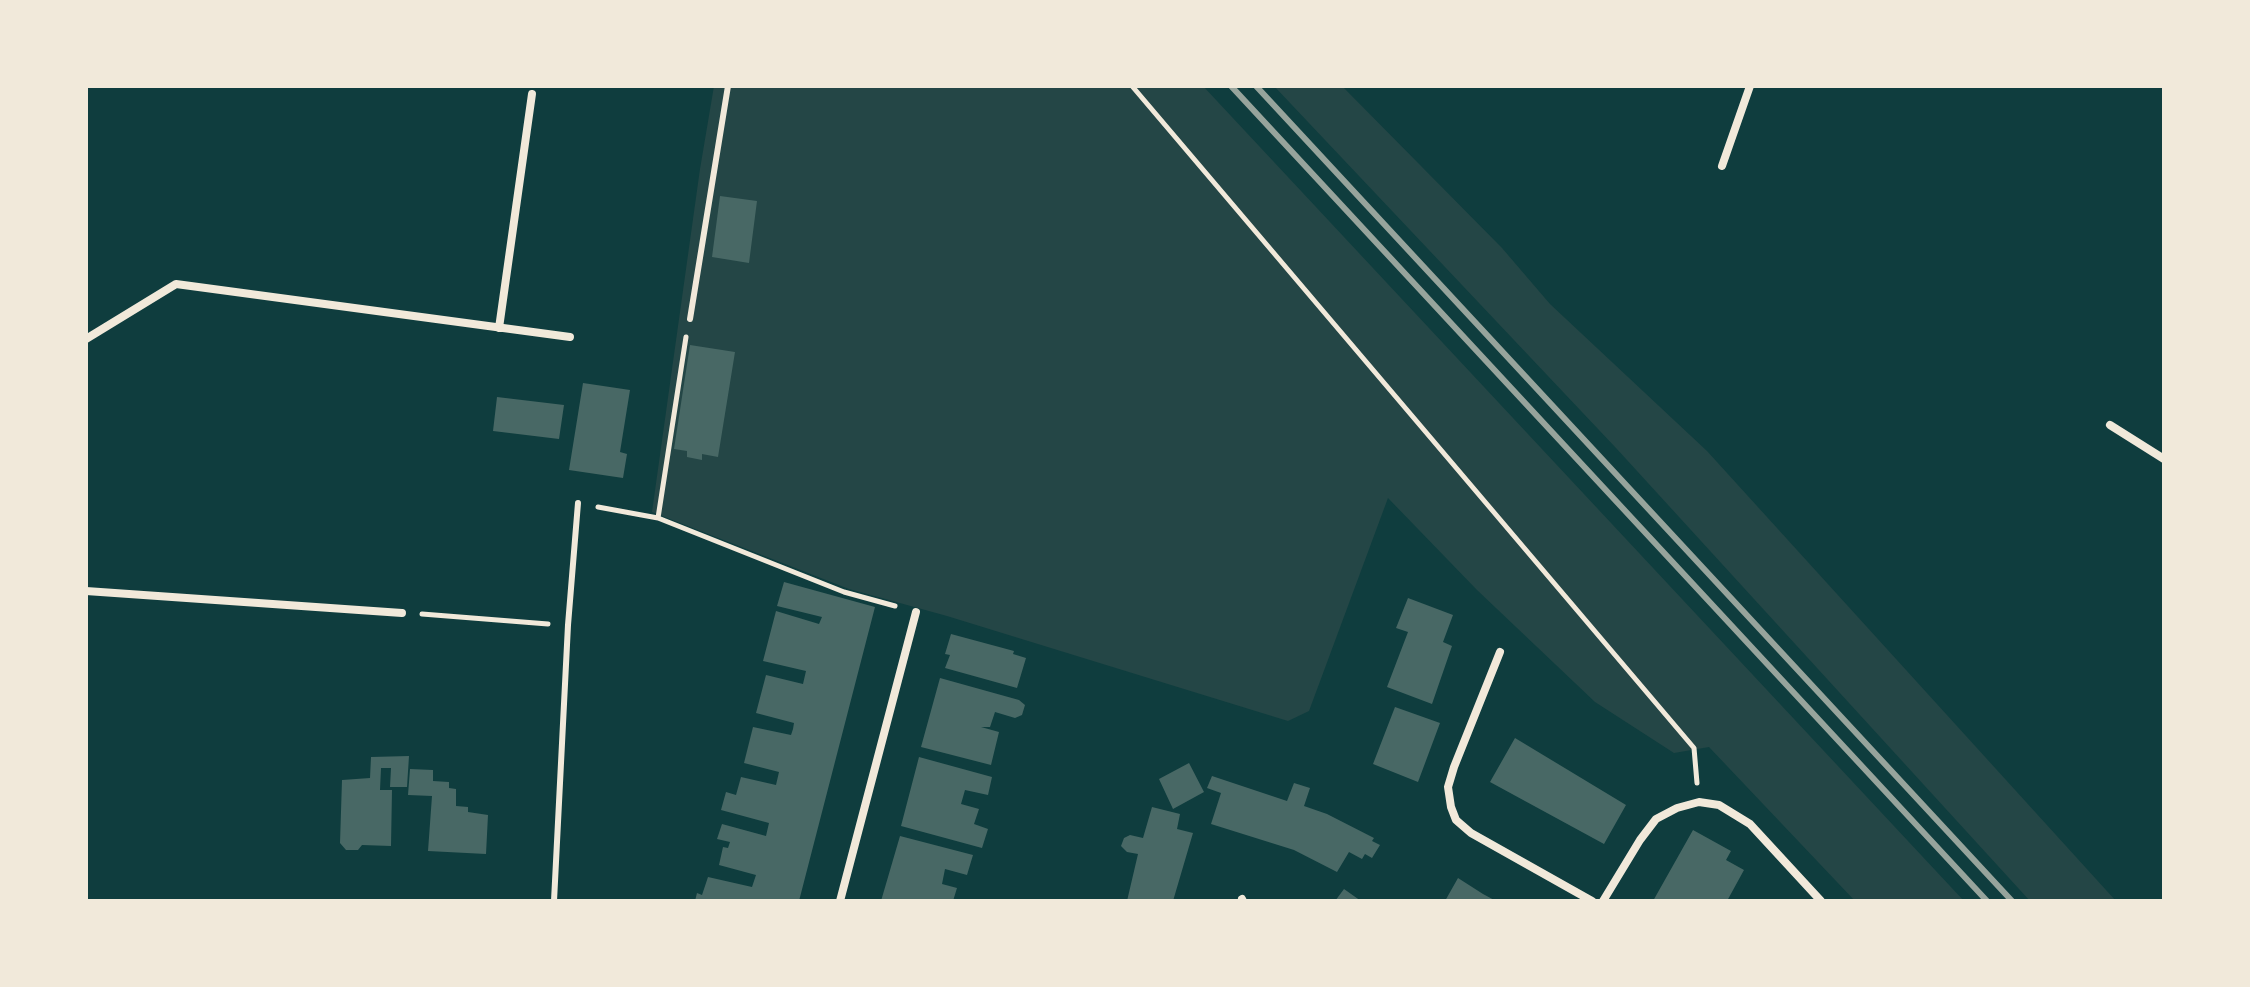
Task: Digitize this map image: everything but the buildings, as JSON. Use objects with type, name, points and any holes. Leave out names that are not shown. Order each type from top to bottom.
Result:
[{"type":"street","points":[[1722,166],[1750,86]]},
{"type":"street","points":[[499,328],[532,94]]},
{"type":"street","points":[[86,339],[176,284],[570,337]]},
{"type":"street","points":[[2110,425],[2164,459]]},
{"type":"street","points":[[86,591],[402,613]]},
{"type":"street","points":[[840,901],[916,612]]},
{"type":"street","points":[[1500,652],[1454,767],[1448,787],[1451,807],[1456,820],[1471,833],[1592,901]]},
{"type":"street","points":[[1603,901],[1656,819],[1677,808],[1699,802],[1719,805],[1750,824],[1821,901]]},
{"type":"lane","points":[[690,319],[728,86]]},
{"type":"lane","points":[[554,901],[568,625],[578,503]]},
{"type":"path","points":[[1132,86],[1694,748],[1699,802]]},
{"type":"path","points":[[658,518],[683,346],[690,319]]},
{"type":"path","points":[[578,503],[658,518],[844,592],[916,612]]},
{"type":"path","points":[[402,613],[568,625]]},
{"type":"shaded area","points":[[714,86],[1203,86],[1964,901],[1855,901],[1709,747],[1674,753],[1595,702],[1477,590],[1388,498],[1309,711],[1288,721],[849,589],[652,512]]},
{"type":"shaded area","points":[[1274,86],[1342,86],[1502,248],[1550,304],[1707,451],[2116,901],[2030,901],[1616,448]]},
{"type":"railway","points":[[1231,86],[1987,901]]},
{"type":"railway","points":[[1256,86],[2012,901]]}]
